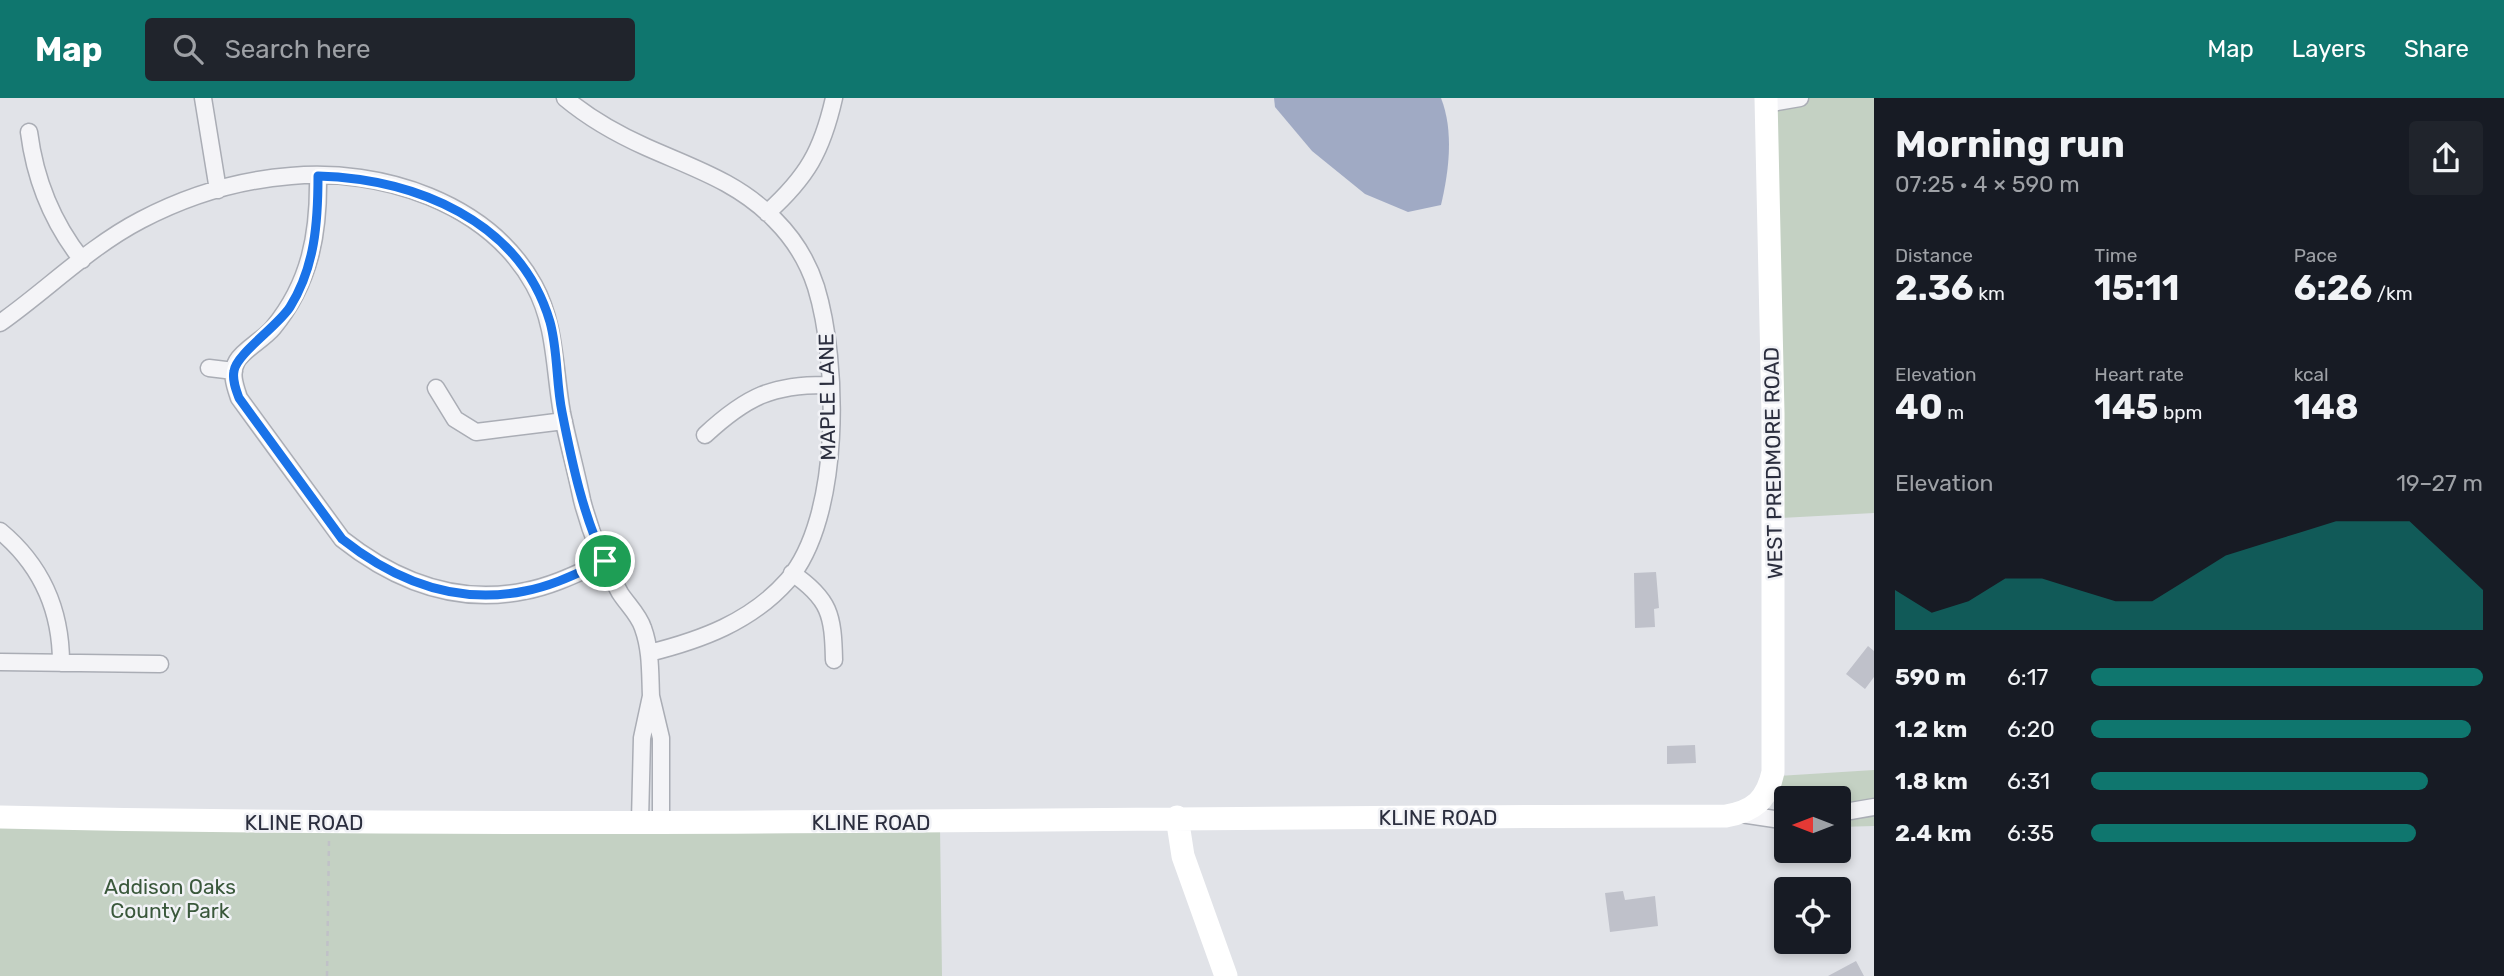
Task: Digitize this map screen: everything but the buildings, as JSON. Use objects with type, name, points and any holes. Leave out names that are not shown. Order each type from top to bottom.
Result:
[{"type":"street","points":[[202,98],[218,190]]},
{"type":"street","name":"MAPLE LANE","points":[[565,98],[585,114],[646,147],[726,181],[767,213],[800,251],[816,285],[828,334],[830,385],[827,483],[806,550],[792,573],[763,604],[720,631],[649,653]]},
{"type":"street","points":[[767,213],[796,187],[814,160],[834,98]]},
{"type":"street","points":[[1766,101],[1800,98]]},
{"type":"street","name":"WEST PREDMORE ROAD","points":[[1741,814],[1762,802],[1773,772],[1774,426],[1766,101]]},
{"type":"street","points":[[29,132],[33,160],[45,196],[66,240],[82,260]]},
{"type":"street","points":[[0,323],[82,260],[141,220],[201,194],[218,190],[293,176],[318,176],[384,184],[429,195],[481,224],[515,256],[534,285],[550,322],[564,421],[585,510],[620,591],[643,625],[649,653],[651,696],[642,738],[650,821]]},
{"type":"street","points":[[318,176],[315,242],[300,284],[290,307],[270,332],[238,359],[234,371],[239,398],[342,539],[360,554],[416,584],[457,595],[526,591],[605,561]]},
{"type":"street","points":[[209,368],[234,371]]},
{"type":"street","points":[[705,435],[729,412],[777,387],[830,385]]},
{"type":"street","points":[[436,388],[455,419],[477,432],[564,421]]},
{"type":"street","points":[[0,531],[20,548],[53,601],[61,663]]},
{"type":"street","points":[[792,573],[814,588],[826,603],[831,618],[834,660]]},
{"type":"street","points":[[0,662],[160,664]]},
{"type":"street","points":[[1852,811],[1874,807]]},
{"type":"street","points":[[1741,814],[1774,819]]},
{"type":"street","name":"KLINE ROAD","points":[[0,817],[328,822],[911,823],[1177,817],[1741,814]]},
{"type":"street","points":[[1177,817],[1183,856],[1226,976]]},
{"type":"path","points":[[327,976],[328,822]]},
{"type":"green space","points":[[1774,98],[1874,98],[1874,513],[1781,518]]},
{"type":"green space","points":[[1874,770],[1874,826],[1852,827],[1852,786],[1776,786],[1776,776]]},
{"type":"green space","name":"Addison Oaks County Park","points":[[0,818],[940,827],[942,976],[0,976]]},
{"type":"water","points":[[1274,98],[1441,98],[1448,124],[1449,151],[1441,205],[1408,212],[1365,194],[1312,151],[1275,107]]},
{"type":"route","points":[[318,176],[384,184],[429,195],[481,224],[515,256],[534,285],[550,322],[562,411],[585,510],[605,561],[526,591],[457,595],[416,584],[360,554],[342,539],[239,398],[234,380],[238,359],[270,332],[290,307],[310,261],[318,211],[318,176]]}]
